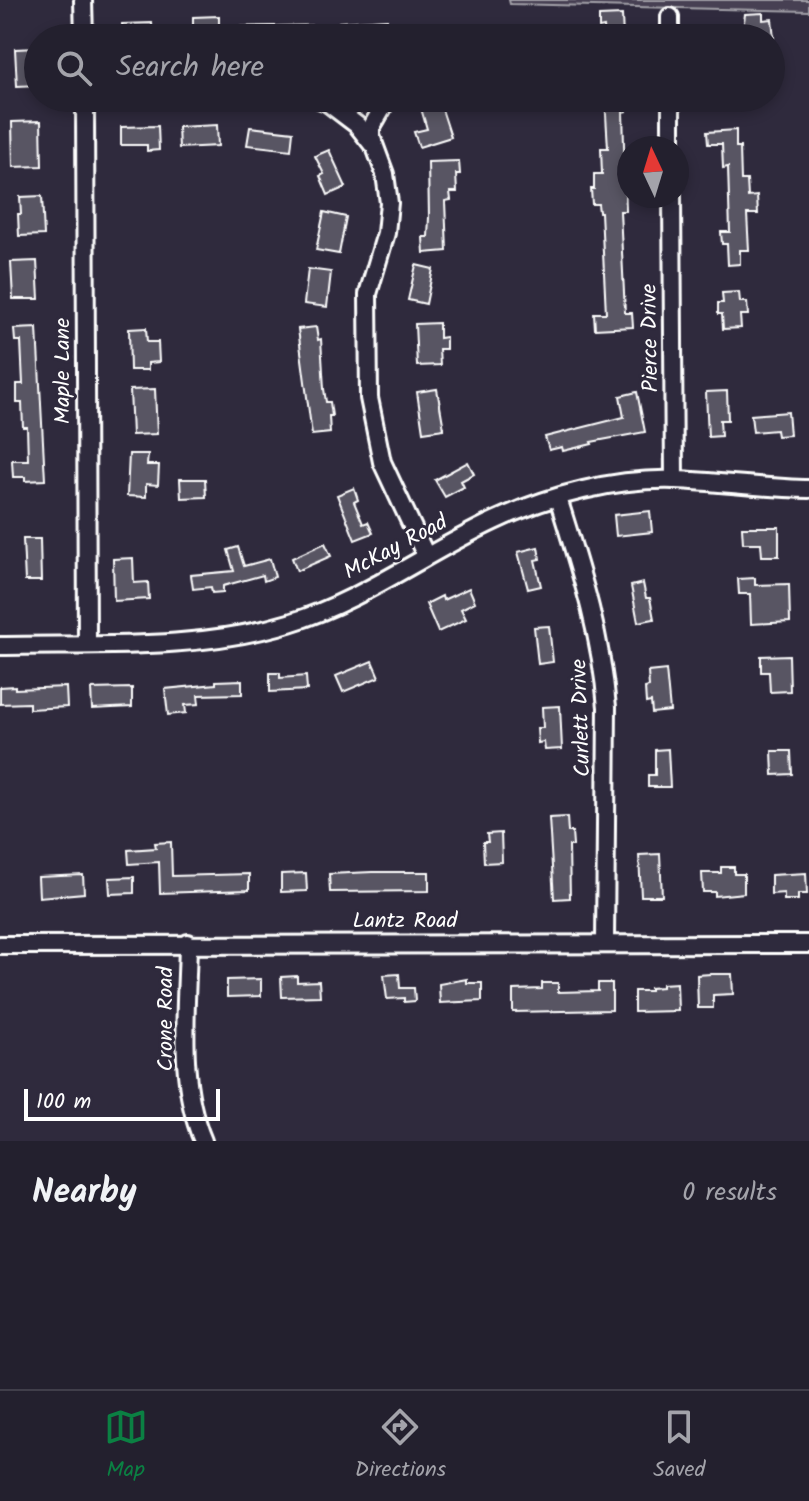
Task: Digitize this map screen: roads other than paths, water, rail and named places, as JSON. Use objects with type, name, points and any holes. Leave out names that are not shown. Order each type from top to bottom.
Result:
[{"type":"street","points":[[83,0],[84,24]]},
{"type":"street","points":[[670,17],[670,24]]},
{"type":"street","name":"Maple Lane","points":[[85,112],[87,645]]},
{"type":"street","points":[[339,112],[357,125],[372,144],[385,174],[389,203],[386,233],[371,277],[366,309],[369,398],[382,462],[426,556]]},
{"type":"street","points":[[372,144],[371,128],[380,112]]},
{"type":"street","points":[[671,112],[671,136]]},
{"type":"street","name":"Pierce Drive","points":[[672,208],[674,480]]},
{"type":"street","name":"McKay Road","points":[[0,646],[204,640],[252,633],[322,611],[495,521],[578,491],[609,485],[674,480],[809,489]]},
{"type":"street","name":"Curlett Drive","points":[[558,498],[592,610],[604,671],[607,707],[605,943]]},
{"type":"street","name":"Crone Road","points":[[188,943],[187,1069],[191,1105],[203,1141]]},
{"type":"street","name":"Lantz Road","points":[[0,945],[809,944]]}]
